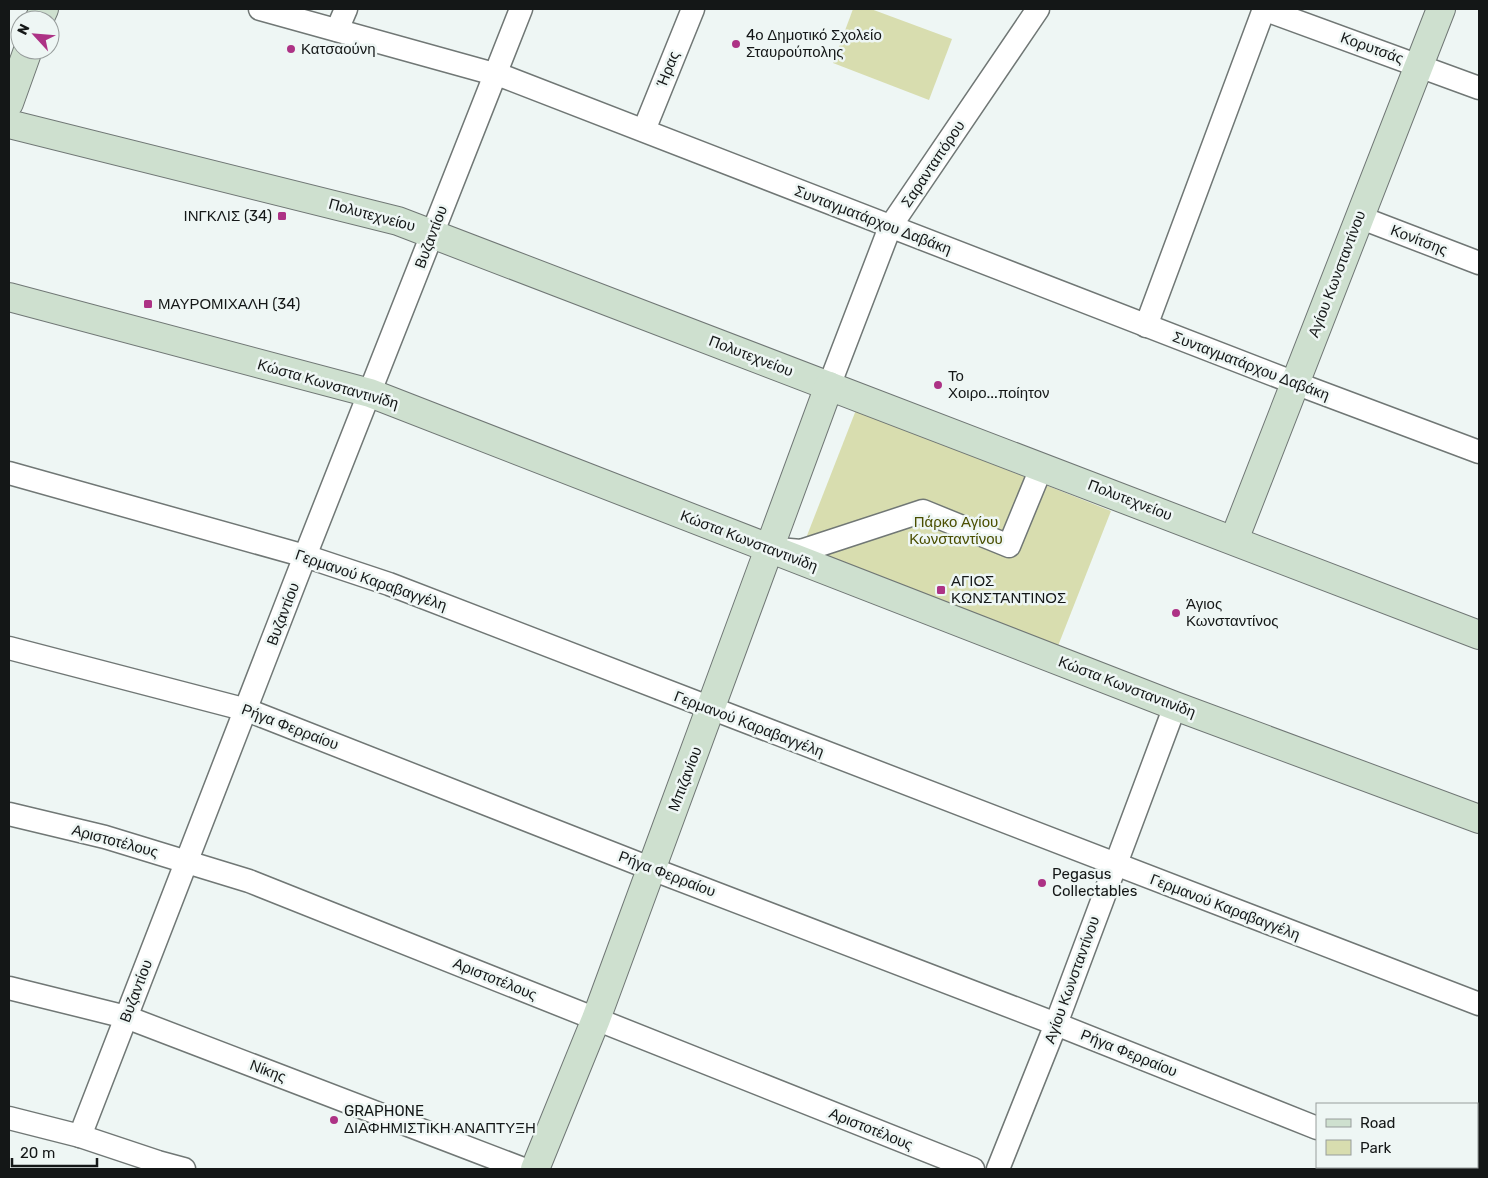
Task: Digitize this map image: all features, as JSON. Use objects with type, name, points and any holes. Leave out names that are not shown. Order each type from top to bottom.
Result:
[{"type":"street","name":"Συνταγματάρχου Δαβάκη","points":[[260,9],[495,74],[644,130],[1295,384],[1479,452]]},
{"type":"street","points":[[337,30],[346,9]]},
{"type":"street","name":"Βυζαντίου","points":[[80,1136],[305,556],[521,9]]},
{"type":"street","name":"Ήρας","points":[[644,130],[693,9]]},
{"type":"street","name":"Σαρανταπόρου","points":[[830,386],[890,227],[1038,9]]},
{"type":"street","points":[[1146,326],[1264,9]]},
{"type":"street","name":"Κορυτσάς","points":[[1264,9],[1479,88]]},
{"type":"street","name":"Αγίου Κωνσταντίνου","points":[[1234,540],[1441,9]]},
{"type":"street","points":[[9,103],[24,60]]},
{"type":"street","name":"Πολυτεχνείου","points":[[9,124],[398,221],[433,233],[1479,635]]},
{"type":"street","name":"Κονίτσης","points":[[1360,217],[1479,263]]},
{"type":"street","name":"Κώστα Κωνσταντινίδη","points":[[9,296],[370,393],[1175,706],[1479,820]]},
{"type":"street","name":"Μπιζανίου","points":[[535,1169],[596,1019],[830,386]]},
{"type":"street","points":[[770,549],[801,550],[923,512],[1009,546],[1042,466]]},
{"type":"street","name":"Γερμανού Καραβαγγέλη","points":[[9,473],[305,556],[389,584],[1479,1004]]},
{"type":"street","name":"Ρήγα Φερραίου","points":[[9,648],[246,710],[652,869],[1056,1024],[1316,1128]]},
{"type":"street","name":"Αγίου Κωνσταντίνου","points":[[998,1169],[1056,1024],[1175,706]]},
{"type":"street","name":"Αριστοτέλους","points":[[9,814],[105,837],[249,881],[973,1169]]},
{"type":"street","name":"Νίκης","points":[[9,988],[126,1017],[523,1169]]},
{"type":"street","points":[[9,1118],[80,1136],[156,1166],[184,1169]]},
{"type":"green space","points":[[853,9],[871,9],[952,39],[929,100],[833,63]]},
{"type":"green space","name":"Πάρκο Αγίου Κωνσταντίνου","points":[[856,410],[1111,511],[1056,651],[801,551]]},
{"type":"place","name":"4ο Δημοτικό Σχολείο Σταυρούπολης","points":[[736,44]]},
{"type":"place","name":"Κατσαούνη","points":[[291,49]]},
{"type":"place","name":"ΙΝΓΚΛΙΣ (34)","points":[[282,216]]},
{"type":"place","name":"ΜΑΥΡΟΜΙΧΑΛΗ (34)","points":[[148,304]]},
{"type":"place","name":"Το Χοιρο...ποίητον","points":[[938,385]]},
{"type":"place","name":"ΑΓΙΟΣ ΚΩΝΣΤΑΝΤΙΝΟΣ","points":[[941,590]]},
{"type":"place","name":"Άγιος Κωνσταντίνος","points":[[1176,613]]},
{"type":"place","name":"Pegasus Collectables","points":[[1042,883]]},
{"type":"place","name":"GRAPHONE ΔΙΑΦΗΜΙΣΤΙΚΗ ΑΝΑΠΤΥΞΗ","points":[[334,1120]]}]
